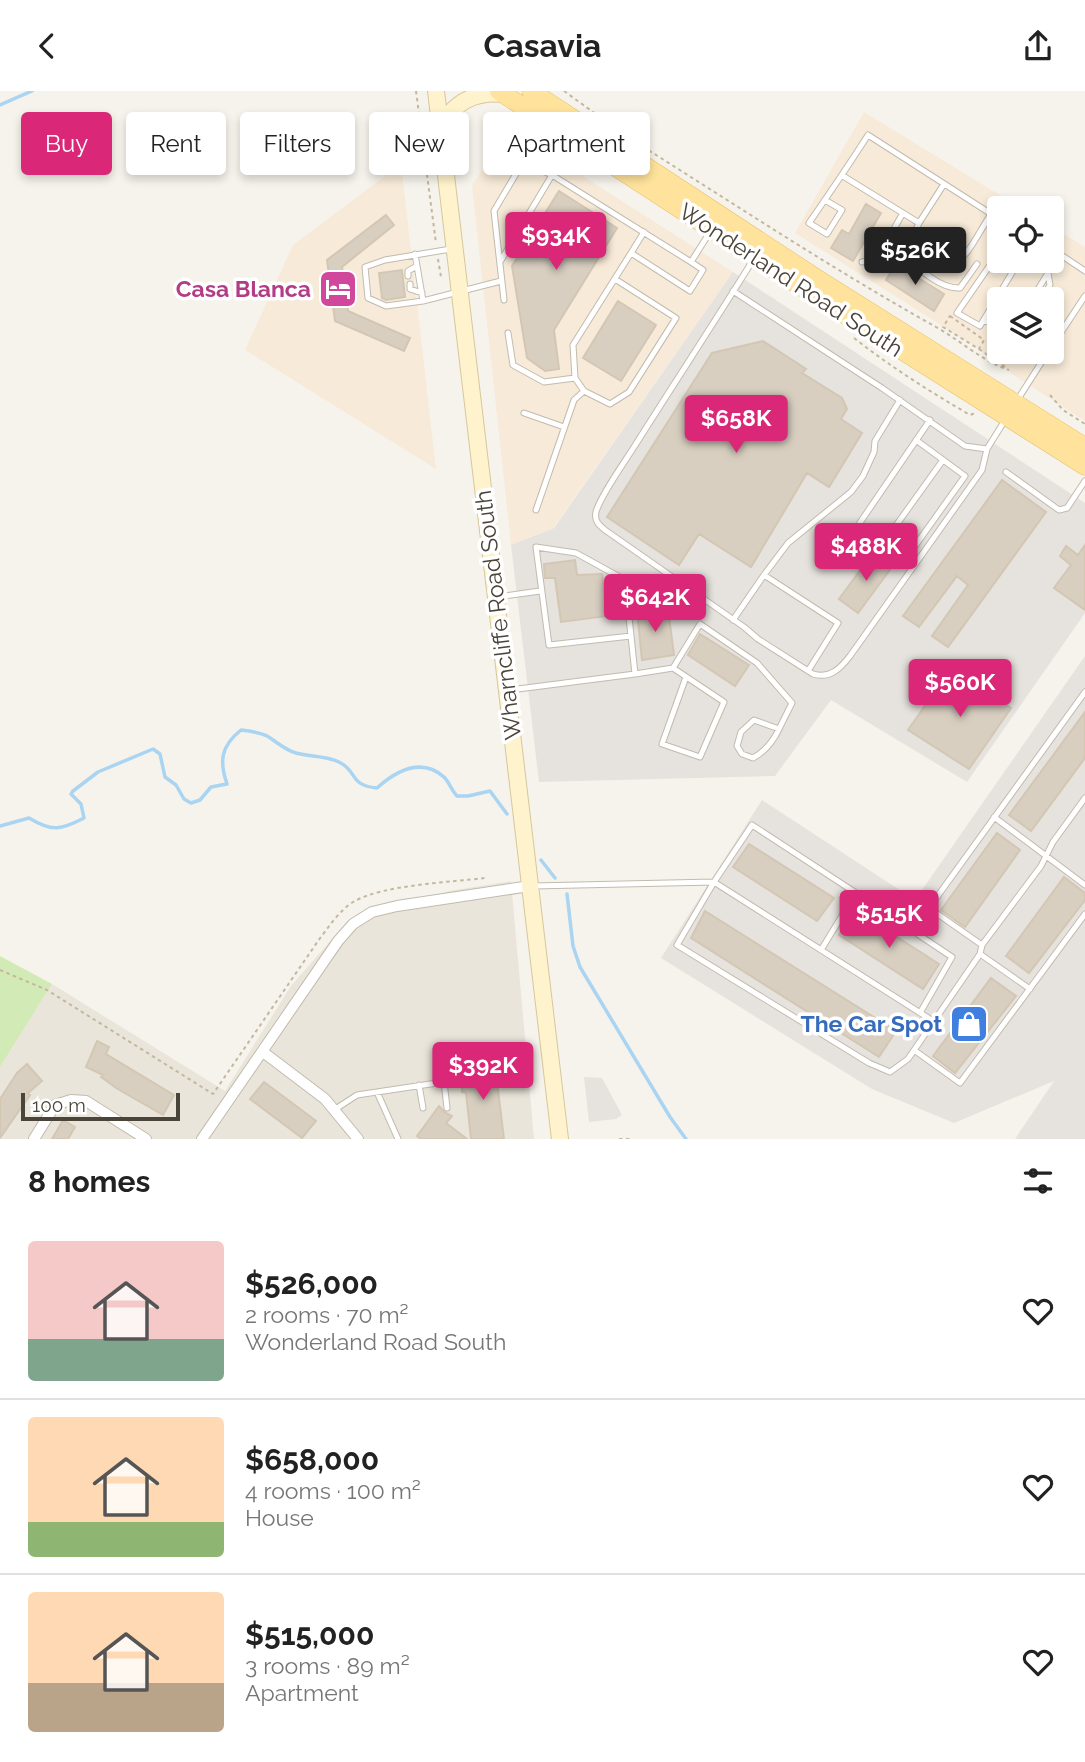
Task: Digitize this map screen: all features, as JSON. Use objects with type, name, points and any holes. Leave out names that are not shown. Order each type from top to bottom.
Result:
[{"type":"main road","name":"Wharncliffe Road South","points":[[436,91],[438,112]]},
{"type":"main road","name":"Wonderland Road South","points":[[531,91],[759,250],[1011,410],[1085,466]]},
{"type":"main road","points":[[451,112],[474,95],[501,93]]},
{"type":"main road","name":"Wonderland Road South","points":[[501,93],[712,229],[759,250]]},
{"type":"main road","name":"Wharncliffe Road South","points":[[446,175],[560,1139]]},
{"type":"main road","name":"Wonderland Road South","points":[[1011,410],[1085,447]]},
{"type":"street","points":[[202,1139],[338,941],[353,924],[372,912],[397,906],[530,886]]},
{"type":"street","points":[[263,1052],[325,1099],[358,1139]]},
{"type":"street","points":[[34,1139],[55,1105],[71,1100],[86,1101],[146,1139]]},
{"type":"lane","points":[[825,200],[842,210],[827,234],[809,223],[825,200],[843,176],[867,135],[987,211]]},
{"type":"lane","points":[[504,300],[494,211],[515,175]]},
{"type":"lane","points":[[499,264],[551,175]]},
{"type":"lane","points":[[554,175],[703,270],[690,291],[631,253]]},
{"type":"lane","points":[[843,176],[919,223]]},
{"type":"lane","points":[[944,184],[919,223],[908,247],[907,256],[917,268],[955,289],[960,288],[977,264]]},
{"type":"lane","points":[[862,262],[872,259],[903,213]]},
{"type":"lane","points":[[913,236],[942,260],[951,263],[958,261],[967,252],[987,220]]},
{"type":"lane","points":[[691,262],[712,229]]},
{"type":"lane","points":[[615,279],[676,318],[629,392],[610,404],[584,391],[575,378],[573,345],[644,232]]},
{"type":"lane","points":[[455,249],[415,254],[365,267],[368,298],[386,306],[423,301],[500,281]]},
{"type":"lane","points":[[759,250],[612,483],[596,517],[605,530],[758,639],[822,677],[842,666],[982,470],[987,449],[1040,364]]},
{"type":"lane","points":[[415,254],[423,301]]},
{"type":"lane","points":[[1064,257],[1085,271]]},
{"type":"lane","points":[[408,276],[408,271],[417,266]]},
{"type":"lane","points":[[987,269],[957,313],[980,325],[1012,273]]},
{"type":"lane","points":[[1039,287],[1048,273]]},
{"type":"lane","points":[[1048,273],[1049,287]]},
{"type":"lane","points":[[410,284],[410,289],[422,293]]},
{"type":"lane","points":[[733,291],[930,420],[965,446],[987,449]]},
{"type":"lane","points":[[1064,328],[1085,296]]},
{"type":"lane","points":[[983,321],[987,322]]},
{"type":"lane","points":[[508,333],[513,365],[544,382],[575,378]]},
{"type":"lane","points":[[536,510],[573,400],[584,391]]},
{"type":"lane","points":[[733,620],[788,543],[851,492],[874,452],[875,441],[900,400]]},
{"type":"lane","points":[[524,413],[564,427]]},
{"type":"lane","points":[[915,563],[905,560],[857,527],[930,420]]},
{"type":"lane","points":[[905,560],[965,476],[916,440]]},
{"type":"lane","points":[[882,545],[943,460]]},
{"type":"lane","points":[[1006,473],[1059,510],[1067,508],[1085,481]]},
{"type":"lane","points":[[631,636],[549,645],[536,547],[576,553],[625,580],[631,636],[635,674]]},
{"type":"lane","points":[[764,575],[838,623],[808,671]]},
{"type":"lane","points":[[496,597],[540,591]]},
{"type":"lane","points":[[673,668],[700,624],[757,663],[792,703],[779,729],[773,741],[762,753],[753,758],[742,754],[737,746],[741,732],[754,720],[779,729]]},
{"type":"lane","points":[[507,690],[673,668],[724,702],[700,757],[662,744],[686,677]]},
{"type":"lane","points":[[982,945],[929,908],[1085,692]]},
{"type":"lane","points":[[920,1013],[952,957],[752,825],[677,945],[869,1063],[890,1072],[908,1059],[980,954],[982,945],[1041,866],[1053,842],[1084,802]]},
{"type":"lane","points":[[994,817],[1085,885]]},
{"type":"lane","points":[[530,886],[714,883],[933,1021]]},
{"type":"lane","points":[[821,950],[856,893]]},
{"type":"lane","points":[[914,1050],[960,1083],[1085,914]]},
{"type":"lane","points":[[980,954],[1030,989]]},
{"type":"lane","points":[[334,1110],[357,1095],[457,1080]]},
{"type":"lane","points":[[444,1082],[447,1108]]},
{"type":"lane","points":[[419,1085],[423,1108]]},
{"type":"lane","points":[[377,1092],[398,1139]]},
{"type":"path","points":[[415,91],[441,277]]},
{"type":"path","points":[[564,91],[632,139],[887,301],[939,329],[993,365],[1009,370],[943,327],[950,316],[984,340],[979,349]]},
{"type":"path","points":[[1049,395],[1063,410],[1085,424]]},
{"type":"path","points":[[0,970],[47,990],[212,1094],[318,941],[354,901],[380,892],[485,878]]},
{"type":"path","points":[[619,1139],[633,1139]]},
{"type":"shaded area","points":[[864,112],[1001,196],[987,196],[987,273],[1064,273],[1064,234],[1085,247],[1085,421],[999,364],[1064,364],[1064,287],[987,287],[987,355],[795,233]]},
{"type":"shaded area","points":[[483,168],[483,175],[581,175],[733,272],[553,528],[511,545],[472,185]]},
{"type":"shaded area","points":[[386,175],[402,175],[436,469],[245,350],[293,245]]},
{"type":"shaded area","points":[[733,272],[1085,503],[1085,613],[967,782],[831,700],[775,776],[539,782],[511,545],[554,528]]},
{"type":"shaded area","points":[[1085,656],[1085,1139],[1015,1139],[1054,1081],[954,1123],[872,1089],[661,958],[762,800],[915,900]]},
{"type":"shaded area","points":[[511,881],[534,1139],[0,1139],[0,1067],[52,984],[225,1091],[291,986],[347,922],[449,891]]},
{"type":"shaded area","points":[[584,1077],[602,1078],[622,1115],[616,1119],[589,1122]]},
{"type":"green space","points":[[0,956],[52,984],[0,1067]]},
{"type":"building","points":[[559,191],[617,228],[554,330],[559,369],[545,371],[527,358],[512,266]]},
{"type":"building","points":[[866,204],[881,213],[853,261],[831,248],[842,230],[849,234]]},
{"type":"building","name":"Casa Blanca","points":[[386,215],[394,225],[342,267],[348,311],[410,338],[404,351],[335,321],[327,260]]},
{"type":"building","points":[[896,264],[944,294],[934,311],[886,280]]},
{"type":"building","points":[[402,270],[405,297],[386,300],[382,298],[379,273]]},
{"type":"building","points":[[618,301],[656,325],[621,381],[583,358]]},
{"type":"building","points":[[763,341],[806,369],[802,373],[842,398],[847,409],[841,419],[862,433],[829,487],[807,473],[751,567],[699,534],[679,565],[607,517],[712,353]]},
{"type":"building","points":[[1002,480],[1046,512],[948,647],[932,636],[968,585],[957,576],[919,627],[903,616]]},
{"type":"building","points":[[1085,545],[1085,610],[1054,588],[1071,565],[1060,556],[1066,546],[1078,555]]},
{"type":"building","points":[[873,553],[892,567],[858,613],[839,599]]},
{"type":"building","points":[[575,560],[577,575],[602,574],[607,616],[561,622],[555,578],[545,578],[544,564]]},
{"type":"building","points":[[668,609],[674,655],[642,660],[637,611]]},
{"type":"building","points":[[700,634],[749,665],[735,686],[688,655]]},
{"type":"building","points":[[950,670],[1011,708],[969,769],[908,730]]},
{"type":"building","points":[[1085,712],[1085,758],[1031,831],[1009,815]]},
{"type":"building","points":[[997,833],[1020,850],[965,927],[941,910]]},
{"type":"building","points":[[749,844],[834,898],[817,921],[733,867]]},
{"type":"building","points":[[1064,877],[1085,893],[1085,900],[1029,973],[1006,956]]},
{"type":"building","points":[[855,910],[939,964],[923,989],[839,935]]},
{"type":"building","points":[[705,911],[896,1031],[879,1057],[691,938]]},
{"type":"building","points":[[991,978],[1016,996],[955,1073],[933,1056]]},
{"type":"building","points":[[97,1041],[109,1047],[106,1054],[174,1095],[163,1115],[116,1088],[101,1077],[103,1075],[86,1067]]},
{"type":"building","points":[[27,1064],[42,1081],[28,1093],[30,1095],[0,1138],[0,1099],[17,1073]]},
{"type":"building","points":[[495,1065],[504,1139],[471,1139],[466,1093],[462,1092],[459,1069]]},
{"type":"building","points":[[264,1082],[316,1121],[302,1138],[250,1099]]},
{"type":"building","points":[[439,1106],[452,1116],[446,1123],[467,1139],[421,1139],[417,1136]]},
{"type":"building","points":[[63,1120],[75,1127],[68,1139],[52,1139]]},
{"type":"waterway","points":[[0,105],[32,91]]},
{"type":"waterway","points":[[0,826],[29,818],[44,826],[56,828],[84,818],[81,804],[71,794],[73,791],[98,772],[153,749],[160,754],[165,777],[176,785],[184,799],[191,803],[200,800],[211,787],[227,784],[223,768],[224,754],[229,742],[241,730],[264,735],[296,753],[339,762],[362,784],[377,788],[400,772],[418,767],[426,768],[444,777],[457,796],[490,791],[507,814]]},
{"type":"waterway","points":[[541,860],[555,878]]},
{"type":"waterway","points":[[567,894],[573,946],[580,967],[686,1139]]},
{"type":"place","name":"Casa Blanca","points":[[338,289]]},
{"type":"place","name":"The Car Spot","points":[[969,1024]]}]
